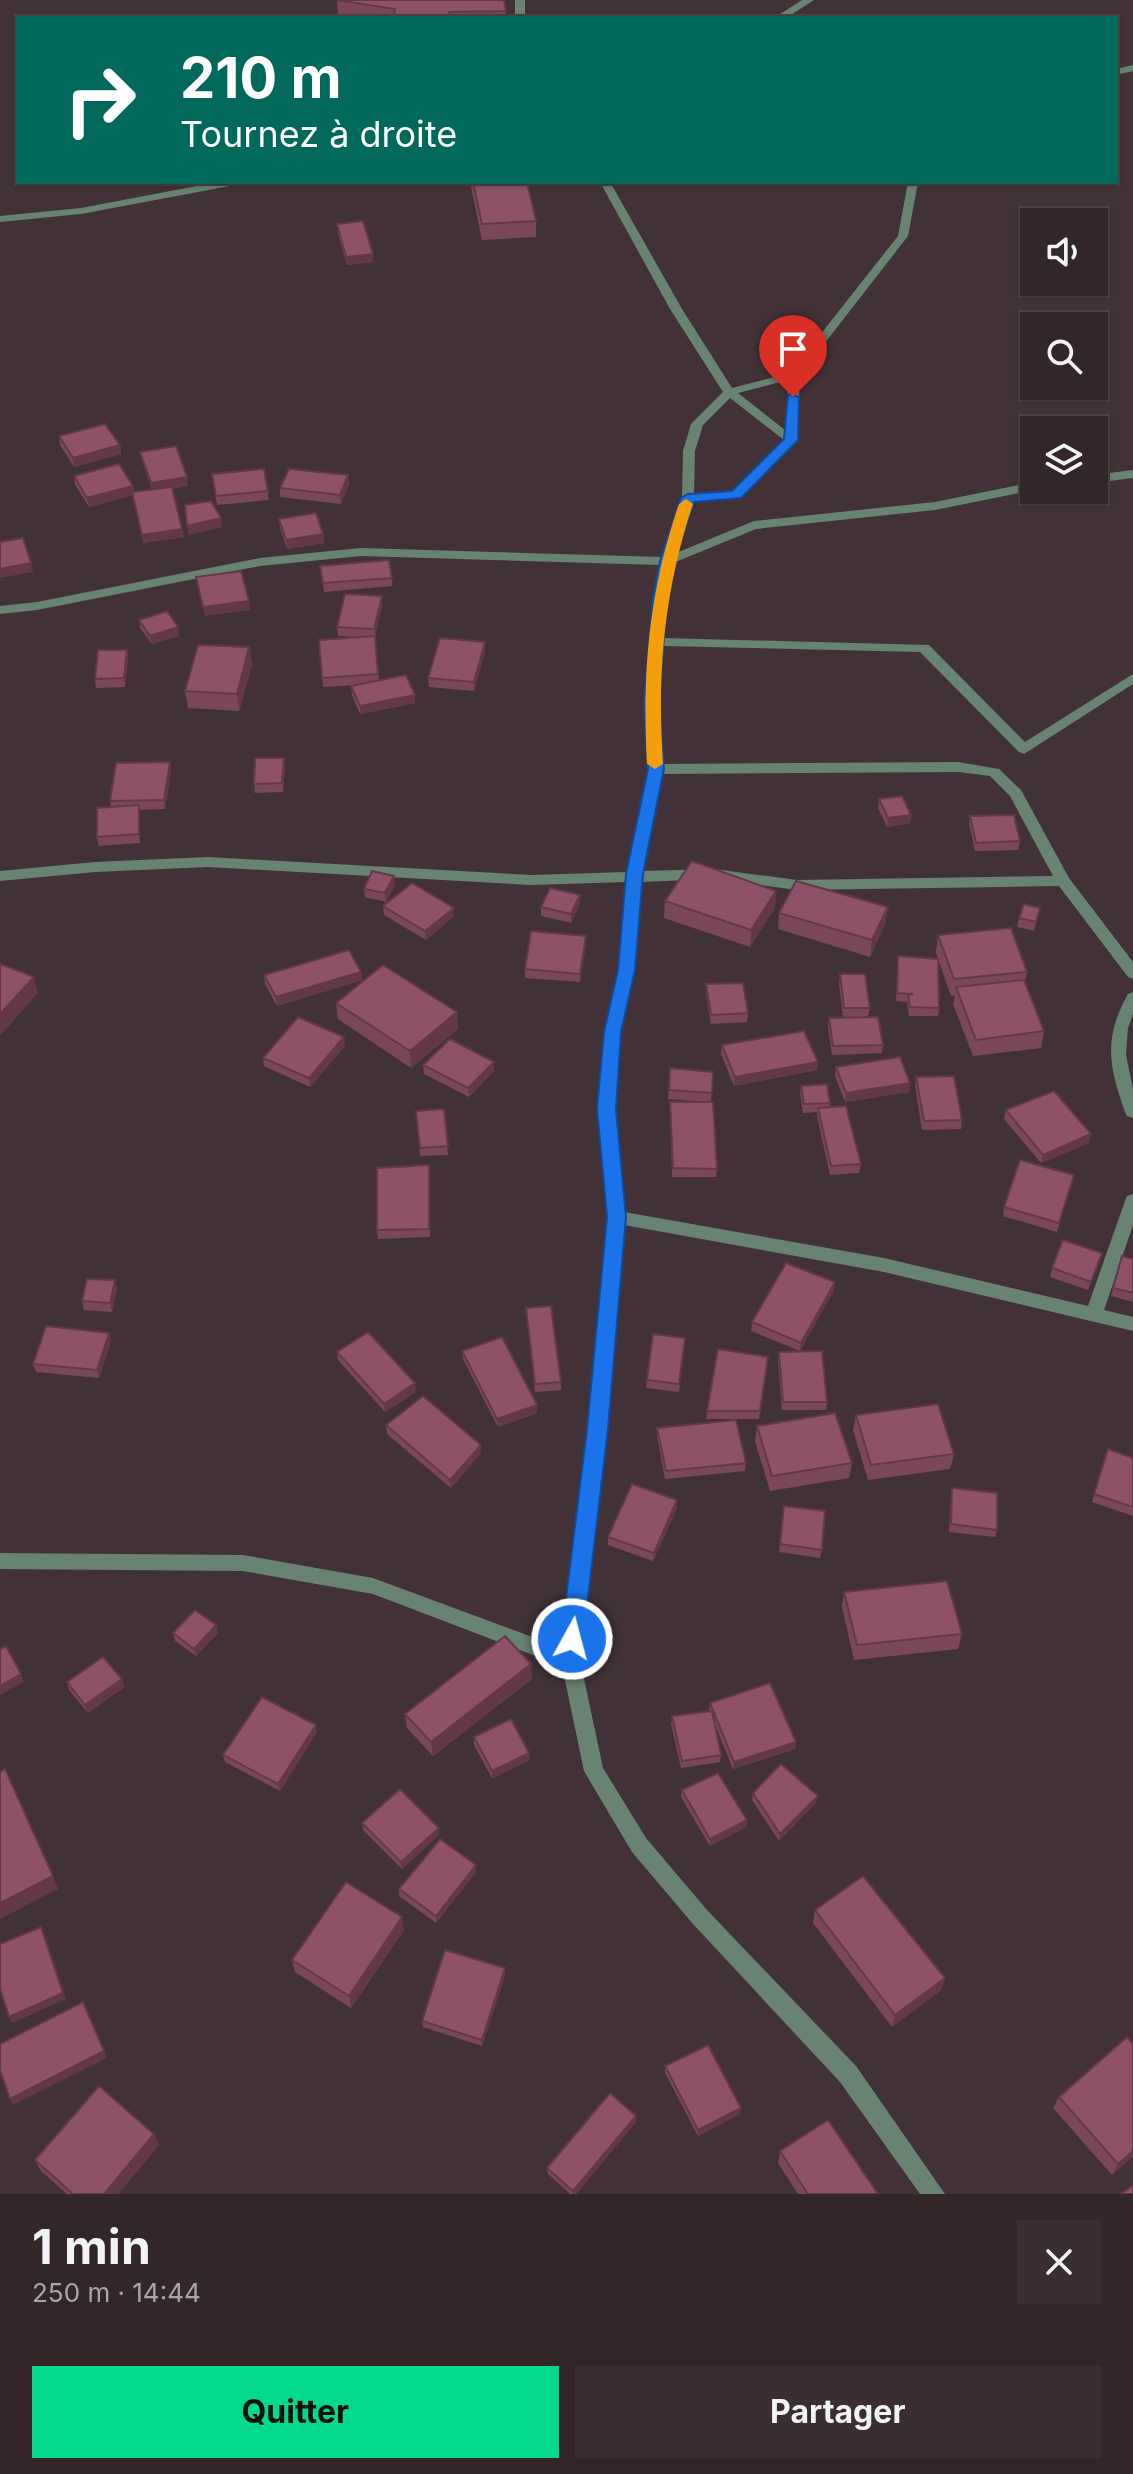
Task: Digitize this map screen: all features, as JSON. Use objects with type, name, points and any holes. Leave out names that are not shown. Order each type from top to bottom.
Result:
[{"type":"street","points":[[782,16],[809,0]]},
{"type":"street","points":[[0,219],[96,209],[225,184]]},
{"type":"street","points":[[606,184],[676,309],[729,392],[791,440]]},
{"type":"street","points":[[688,498],[736,495],[791,440],[794,375],[903,236],[913,184]]},
{"type":"street","points":[[794,375],[729,392],[697,424],[689,451],[688,498],[667,561],[651,705],[656,769],[634,874],[626,970],[612,1032],[607,1109],[616,1217],[598,1429],[570,1660],[594,1771],[639,1845],[700,1917],[848,2074],[934,2194]]},
{"type":"street","points":[[1108,477],[1133,474]]},
{"type":"street","points":[[0,610],[37,606],[260,562],[361,552],[667,561],[754,525],[935,506],[1020,489]]},
{"type":"street","points":[[657,642],[924,648],[1024,749],[1133,678]]},
{"type":"street","points":[[656,769],[944,767],[994,772],[1016,793],[1063,881],[1133,973]]},
{"type":"street","points":[[0,876],[95,867],[208,862],[531,880],[634,874],[714,874],[797,885],[1063,881]]},
{"type":"street","points":[[1133,998],[1123,1016],[1115,1063],[1133,1112]]},
{"type":"street","points":[[1094,1313],[1133,1201]]},
{"type":"street","points":[[616,1217],[884,1265],[1133,1324]]},
{"type":"street","points":[[0,1561],[243,1563],[373,1586],[570,1660]]},
{"type":"building","points":[[337,0],[504,0],[506,11],[406,16],[394,15],[395,9]]},
{"type":"building","points":[[473,184],[527,184],[536,221],[482,224]]},
{"type":"building","points":[[363,221],[373,254],[346,257],[337,224]]},
{"type":"building","points":[[105,424],[120,445],[73,458],[59,436]]},
{"type":"building","points":[[176,446],[187,477],[151,483],[140,452]]},
{"type":"building","points":[[119,464],[133,486],[87,498],[74,476]]},
{"type":"building","points":[[264,469],[268,491],[216,496],[212,474]]},
{"type":"building","points":[[289,469],[348,475],[340,495],[280,488]]},
{"type":"building","points":[[172,487],[182,529],[142,535],[132,492]]},
{"type":"building","points":[[211,501],[221,518],[187,526],[185,505]]},
{"type":"building","points":[[316,513],[323,534],[286,540],[279,519]]},
{"type":"building","points":[[23,538],[31,563],[0,569],[0,542]]},
{"type":"building","points":[[389,560],[392,578],[323,583],[320,566]]},
{"type":"building","points":[[241,571],[249,601],[203,607],[196,577]]},
{"type":"building","points":[[345,594],[382,596],[374,629],[337,627]]},
{"type":"building","points":[[167,611],[178,627],[150,636],[139,620]]},
{"type":"building","points":[[375,636],[378,674],[322,678],[319,640]]},
{"type":"building","points":[[440,638],[485,642],[474,682],[428,678]]},
{"type":"building","points":[[198,645],[249,647],[237,694],[185,691]]},
{"type":"building","points":[[98,650],[127,650],[124,678],[95,679]]},
{"type":"building","points":[[406,675],[415,695],[360,706],[351,686]]},
{"type":"building","points":[[255,758],[284,758],[282,783],[254,784]]},
{"type":"building","points":[[170,762],[164,800],[110,801],[116,763]]},
{"type":"building","points":[[902,796],[911,815],[888,818],[879,799]]},
{"type":"building","points":[[139,805],[139,834],[97,837],[97,808]]},
{"type":"building","points":[[1014,815],[1020,841],[976,843],[970,816]]},
{"type":"building","points":[[692,861],[776,891],[751,930],[665,901]]},
{"type":"building","points":[[372,871],[394,876],[385,893],[364,889]]},
{"type":"building","points":[[796,881],[888,907],[872,940],[779,913]]},
{"type":"building","points":[[412,883],[454,908],[425,931],[383,906]]},
{"type":"building","points":[[550,888],[580,895],[571,914],[541,907]]},
{"type":"building","points":[[1024,904],[1040,908],[1036,922],[1019,918]]},
{"type":"building","points":[[1011,928],[1027,972],[954,979],[938,935]]},
{"type":"building","points":[[531,931],[586,936],[580,974],[525,969]]},
{"type":"building","points":[[349,950],[361,972],[276,997],[264,975]]},
{"type":"building","points":[[898,956],[938,959],[939,1008],[910,1007],[908,995],[913,994],[897,993]]},
{"type":"building","points":[[0,964],[34,977],[0,1014]]},
{"type":"building","points":[[383,965],[457,1012],[410,1051],[336,1003]]},
{"type":"building","points":[[840,974],[865,974],[870,1008],[844,1008]]},
{"type":"building","points":[[1024,980],[1044,1031],[976,1040],[956,987]]},
{"type":"building","points":[[743,983],[748,1013],[711,1015],[706,984]]},
{"type":"building","points":[[298,1017],[344,1037],[309,1078],[263,1058]]},
{"type":"building","points":[[878,1017],[883,1045],[833,1046],[829,1018]]},
{"type":"building","points":[[804,1031],[818,1062],[735,1077],[722,1045]]},
{"type":"building","points":[[450,1039],[494,1062],[468,1088],[423,1065]]},
{"type":"building","points":[[900,1057],[910,1083],[846,1093],[836,1067]]},
{"type":"building","points":[[670,1068],[713,1072],[712,1093],[669,1090]]},
{"type":"building","points":[[954,1076],[962,1120],[924,1121],[916,1077]]},
{"type":"building","points":[[827,1084],[830,1103],[804,1104],[801,1086]]},
{"type":"building","points":[[1054,1091],[1091,1134],[1043,1155],[1006,1110]]},
{"type":"building","points":[[670,1102],[713,1102],[717,1169],[673,1168]]},
{"type":"building","points":[[846,1106],[861,1164],[831,1166],[818,1108]]},
{"type":"building","points":[[444,1109],[448,1146],[420,1148],[416,1111]]},
{"type":"building","points":[[1020,1160],[1074,1175],[1059,1223],[1004,1207]]},
{"type":"building","points":[[429,1165],[429,1229],[377,1230],[377,1168]]},
{"type":"building","points":[[1063,1240],[1102,1253],[1091,1282],[1052,1268]]},
{"type":"building","points":[[1122,1256],[1133,1259],[1133,1293],[1113,1288]]},
{"type":"building","points":[[786,1263],[835,1282],[801,1343],[752,1322]]},
{"type":"building","points":[[87,1279],[115,1280],[110,1303],[82,1301]]},
{"type":"building","points":[[551,1306],[561,1382],[535,1384],[526,1308]]},
{"type":"building","points":[[46,1326],[109,1333],[97,1370],[33,1364]]},
{"type":"building","points":[[368,1332],[415,1383],[384,1404],[337,1352]]},
{"type":"building","points":[[653,1334],[685,1338],[679,1384],[647,1380]]},
{"type":"building","points":[[502,1337],[537,1405],[497,1419],[462,1351]]},
{"type":"building","points":[[718,1349],[768,1357],[760,1411],[707,1411]]},
{"type":"building","points":[[822,1351],[827,1402],[783,1402],[779,1352]]},
{"type":"building","points":[[423,1396],[481,1445],[450,1480],[386,1425]]},
{"type":"building","points":[[938,1404],[954,1454],[871,1465],[856,1415]]},
{"type":"building","points":[[835,1413],[852,1463],[772,1476],[757,1426]]},
{"type":"building","points":[[736,1420],[746,1463],[666,1471],[657,1428]]},
{"type":"building","points":[[1108,1449],[1133,1458],[1133,1507],[1094,1494]]},
{"type":"building","points":[[632,1484],[677,1500],[654,1553],[608,1537]]},
{"type":"building","points":[[952,1488],[997,1493],[997,1530],[951,1524]]},
{"type":"building","points":[[784,1506],[825,1511],[822,1550],[780,1544]]},
{"type":"building","points":[[947,1581],[962,1634],[857,1645],[844,1592]]},
{"type":"building","points":[[195,1610],[216,1625],[194,1649],[173,1633]]},
{"type":"building","points":[[505,1636],[531,1664],[431,1742],[405,1714]]},
{"type":"building","points":[[6,1646],[21,1674],[0,1686],[0,1649]]},
{"type":"building","points":[[103,1657],[122,1679],[85,1705],[67,1682]]},
{"type":"building","points":[[770,1683],[796,1742],[734,1762],[710,1703]]},
{"type":"building","points":[[262,1697],[316,1725],[278,1784],[223,1755]]},
{"type":"building","points":[[712,1711],[721,1755],[682,1761],[672,1716]]},
{"type":"building","points":[[511,1719],[529,1753],[492,1771],[474,1737]]},
{"type":"building","points":[[781,1764],[818,1796],[780,1834],[753,1793]]},
{"type":"building","points":[[5,1769],[53,1876],[0,1903],[0,1772]]},
{"type":"building","points":[[718,1773],[747,1820],[710,1839],[682,1790]]},
{"type":"building","points":[[400,1789],[439,1828],[401,1862],[362,1823]]},
{"type":"building","points":[[440,1839],[476,1865],[436,1916],[399,1889]]},
{"type":"building","points":[[863,1876],[945,1978],[895,2015],[815,1910]]},
{"type":"building","points":[[346,1882],[402,1917],[349,1996],[292,1960]]},
{"type":"building","points":[[41,1927],[63,1993],[9,2017],[0,1988],[0,1944]]},
{"type":"building","points":[[445,1950],[505,1968],[482,2040],[422,2021]]},
{"type":"building","points":[[83,2002],[104,2051],[10,2099],[0,2070],[0,2044]]},
{"type":"building","points":[[1127,2037],[1133,2044],[1133,2151],[1118,2164],[1059,2097]]},
{"type":"building","points":[[708,2045],[741,2108],[698,2130],[665,2066]]},
{"type":"building","points":[[99,2086],[154,2134],[104,2194],[73,2194],[35,2160]]},
{"type":"building","points":[[610,2093],[636,2116],[573,2191],[547,2168]]},
{"type":"building","points":[[828,2120],[878,2194],[808,2194],[780,2151]]},
{"type":"building","points":[[1133,2185],[1133,2194],[1121,2194]]},
{"type":"slow traffic","points":[[655,764],[651,705],[660,598],[667,561],[686,504]]},
{"type":"route","points":[[572,1639],[598,1429],[616,1217],[607,1109],[612,1032],[626,970],[634,874],[656,769],[651,705],[660,598],[667,561],[688,498],[736,495],[791,440],[793,397]]}]
